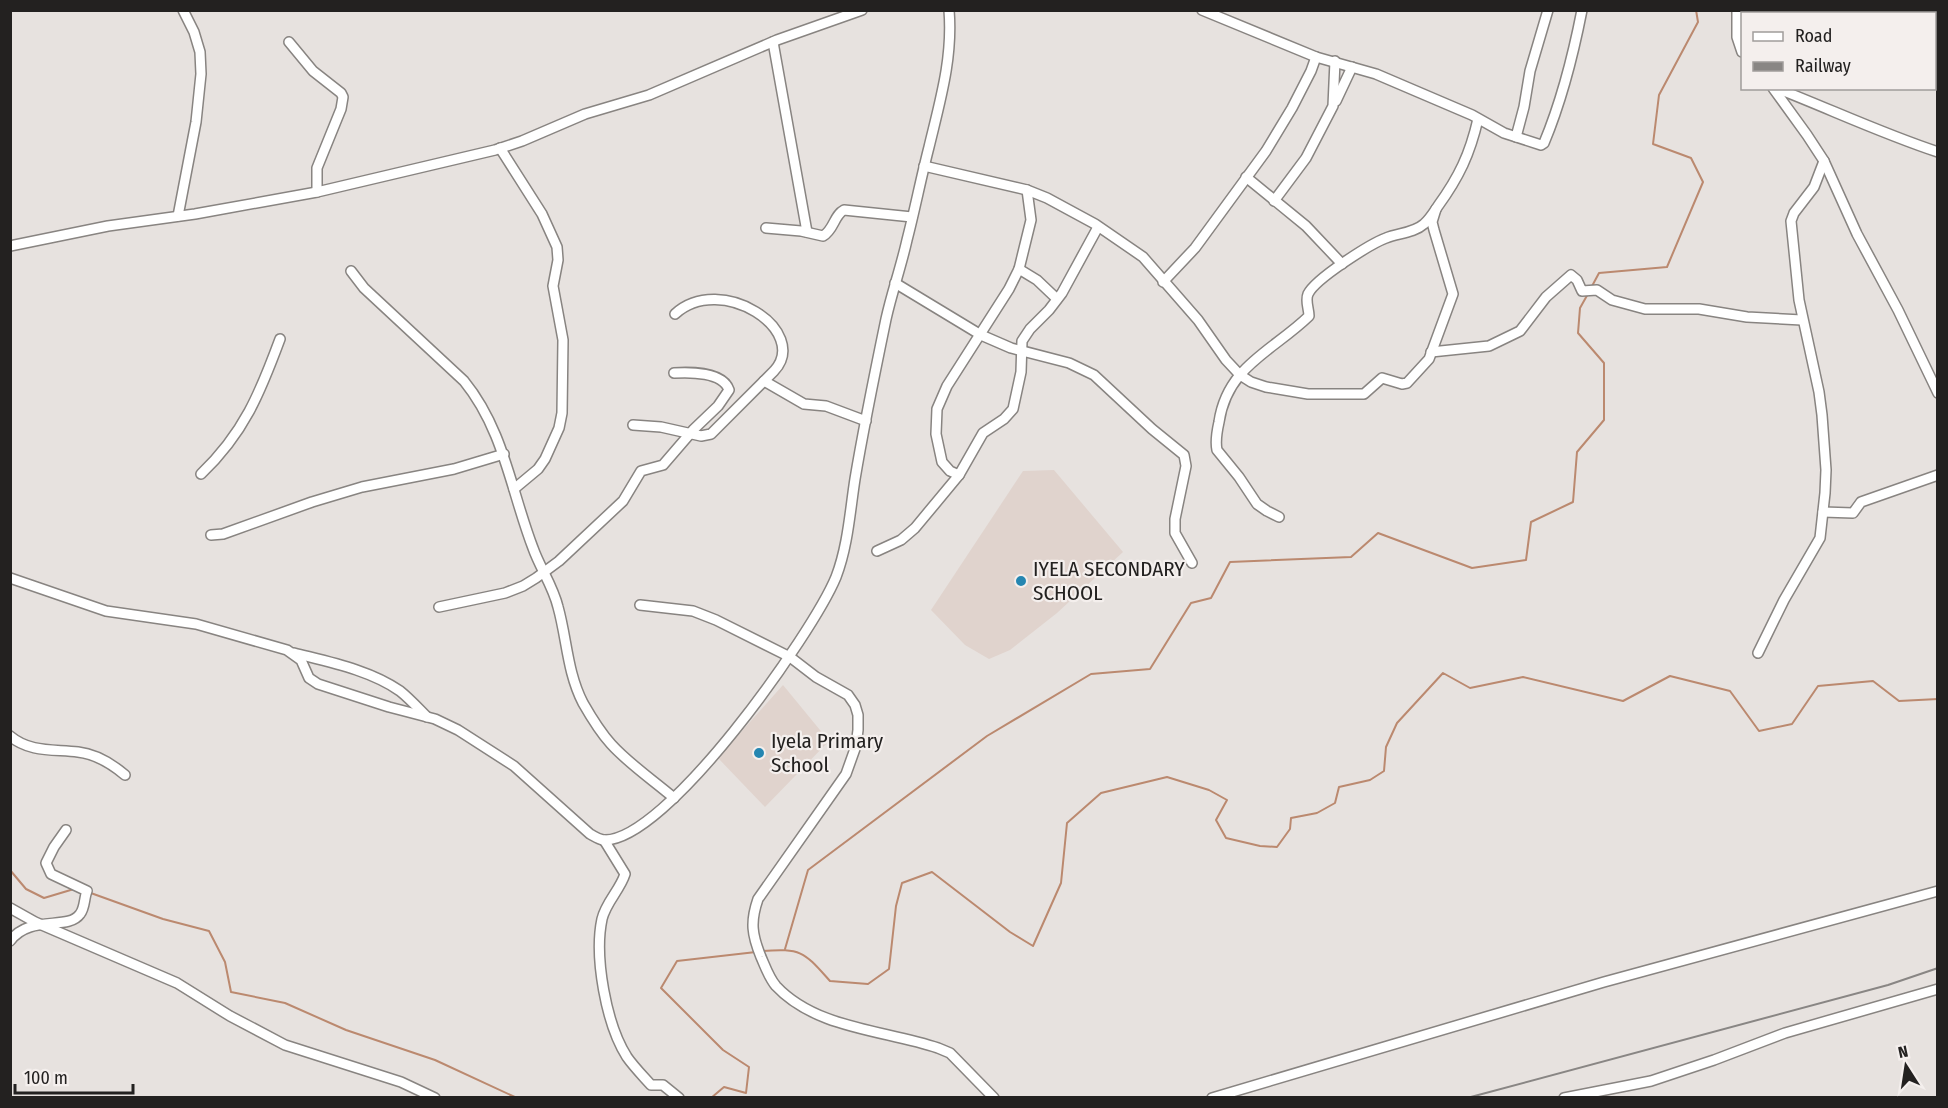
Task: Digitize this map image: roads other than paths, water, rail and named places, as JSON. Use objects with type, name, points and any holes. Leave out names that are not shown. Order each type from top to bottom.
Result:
[{"type":"street","points":[[178,216],[196,122],[201,74],[200,52],[194,32],[183,10]]},
{"type":"street","points":[[10,246],[108,226],[195,214],[317,192],[500,148],[585,114],[659,91],[773,42],[862,10]]},
{"type":"street","points":[[604,840],[620,836],[645,822],[674,798],[699,772],[744,720],[790,657],[820,609],[835,579],[842,560],[866,421],[895,283],[949,58],[949,10]]},
{"type":"street","points":[[1202,10],[1316,57],[1376,74],[1454,106],[1495,129],[1539,145],[1544,143],[1571,65],[1582,10]]},
{"type":"street","points":[[1516,137],[1523,115],[1530,71],[1548,10]]},
{"type":"street","points":[[1737,10],[1740,37]]},
{"type":"street","points":[[289,42],[313,70],[343,97],[341,109],[317,168],[317,192]]},
{"type":"street","points":[[773,42],[807,232]]},
{"type":"street","points":[[1163,282],[1195,248],[1278,133],[1305,84],[1316,57]]},
{"type":"street","points":[[1334,106],[1335,61]]},
{"type":"street","points":[[1274,201],[1306,158],[1352,67]]},
{"type":"street","points":[[1776,90],[1824,161],[1857,234],[1898,310],[1938,393]]},
{"type":"street","points":[[1780,90],[1871,125],[1907,142],[1938,152]]},
{"type":"street","points":[[1279,517],[1257,504],[1217,450],[1221,409],[1227,392],[1240,375],[1273,344],[1308,318],[1310,314],[1308,294],[1342,264],[1383,238],[1423,226],[1462,171],[1478,119]]},
{"type":"street","points":[[500,148],[542,214],[557,247],[558,260],[554,293],[563,340],[562,413],[557,435],[546,459],[514,489]]},
{"type":"street","points":[[1758,653],[1821,533],[1826,470],[1822,415],[1819,392],[1802,320],[1791,221],[1794,213],[1814,187],[1824,161]]},
{"type":"street","points":[[924,166],[1028,190],[1047,198],[1098,227],[1143,257],[1185,304],[1226,360],[1240,375],[1266,387],[1324,396],[1364,394],[1380,378],[1407,383],[1425,364],[1453,294],[1432,222],[1436,209]]},
{"type":"street","points":[[1246,177],[1306,226],[1342,264]]},
{"type":"street","points":[[958,475],[950,471],[942,462],[936,434],[937,409],[947,387],[981,335],[1019,268],[1031,220],[1028,190]]},
{"type":"street","points":[[766,228],[807,232],[821,236],[826,234],[840,211],[844,210],[912,217]]},
{"type":"street","points":[[876,550],[901,540],[915,528],[958,475],[983,433],[1013,410],[1021,372],[1022,341],[1029,328],[1045,315],[1057,299],[1098,227]]},
{"type":"street","points":[[1019,268],[1037,280],[1057,299]]},
{"type":"street","points":[[351,271],[364,288],[464,381],[485,412],[504,454],[523,520],[558,606],[573,681],[583,703],[611,744],[674,798]]},
{"type":"street","points":[[1431,352],[1489,346],[1520,331],[1546,297],[1571,275],[1577,280],[1582,291],[1597,290],[1612,300],[1638,308],[1699,309],[1747,317],[1802,320]]},
{"type":"street","points":[[895,283],[981,335],[1021,350],[1057,359],[1094,375],[1152,429],[1184,455],[1186,466],[1175,519],[1175,533],[1192,563]]},
{"type":"street","points":[[633,425],[661,427],[701,436],[711,434],[780,364],[783,356],[778,336],[764,317],[752,309],[729,300],[690,304],[675,314]]},
{"type":"street","points":[[201,474],[226,448],[247,416],[262,388],[280,339]]},
{"type":"street","points":[[439,607],[488,598],[510,591],[543,573],[623,501],[641,471],[663,465],[690,433],[724,399],[728,387],[715,378],[703,374],[674,373]]},
{"type":"street","points":[[764,381],[804,404],[826,406],[866,421]]},
{"type":"street","points":[[212,534],[229,532],[362,486],[435,474],[504,454]]},
{"type":"street","points":[[1823,512],[1853,513],[1861,502],[1938,476]]},
{"type":"street","points":[[10,578],[106,612],[196,624],[328,662],[379,680],[400,691],[427,717]]},
{"type":"street","points":[[640,605],[686,609],[701,613],[790,657],[816,677],[848,695],[858,715],[858,730],[856,746],[846,774],[758,899],[752,916],[753,933],[757,946],[774,984],[810,1010],[830,1020],[925,1043],[950,1053],[994,1098]]},
{"type":"street","points":[[292,652],[304,664],[309,678],[318,684],[435,719],[458,730],[514,766],[590,834],[604,840],[625,874],[604,914],[600,932],[602,979],[611,1018],[628,1058],[651,1085],[663,1085],[679,1098]]},
{"type":"street","points":[[10,736],[25,745],[90,755],[125,775]]},
{"type":"street","points":[[10,941],[21,930],[39,924],[73,919],[81,913],[87,891],[51,874],[46,863],[66,830]]},
{"type":"street","points":[[1212,1098],[1604,982],[1938,891]]},
{"type":"street","points":[[10,908],[39,924],[177,983],[230,1016],[285,1044],[401,1082],[435,1098]]},
{"type":"street","points":[[1564,1098],[1651,1081],[1785,1033],[1938,989]]},
{"type":"waterway","points":[[1591,288],[1599,273],[1667,267],[1703,182],[1691,158],[1653,144],[1659,95],[1698,22],[1696,10]]},
{"type":"waterway","points":[[785,949],[808,870],[987,736],[1091,674],[1150,669],[1191,603],[1211,598],[1230,562],[1351,557],[1378,533],[1472,568],[1526,560],[1531,522],[1573,502],[1577,452],[1604,420],[1604,363],[1578,333],[1580,308],[1589,292]]},
{"type":"waterway","points":[[762,951],[786,950],[801,954],[808,958],[830,981],[868,984],[889,969],[896,906],[902,883],[932,872],[1010,932],[1033,946],[1061,883],[1067,823],[1101,793],[1167,777],[1209,790],[1227,800],[1216,820],[1226,838],[1260,846],[1277,847],[1290,829],[1291,818],[1317,813],[1335,803],[1339,787],[1370,780],[1384,771],[1386,747],[1397,723],[1443,673],[1470,688],[1523,677],[1623,701],[1670,676],[1730,691],[1759,731],[1792,724],[1818,686],[1873,681],[1899,701],[1938,699]]},
{"type":"waterway","points":[[10,870],[26,889],[44,898],[74,889]]},
{"type":"waterway","points":[[88,892],[163,919],[209,931],[225,962],[231,992],[285,1003],[346,1030],[435,1060],[517,1098]]},
{"type":"waterway","points":[[711,1098],[724,1087],[746,1093],[749,1067],[723,1050],[661,988],[677,961],[756,952]]},
{"type":"railway","points":[[1467,1098],[1888,985],[1938,968]]},
{"type":"place","name":"IYELA SECONDARY SCHOOL","points":[[1021,581]]},
{"type":"place","name":"Iyela Primary School","points":[[759,753]]}]
